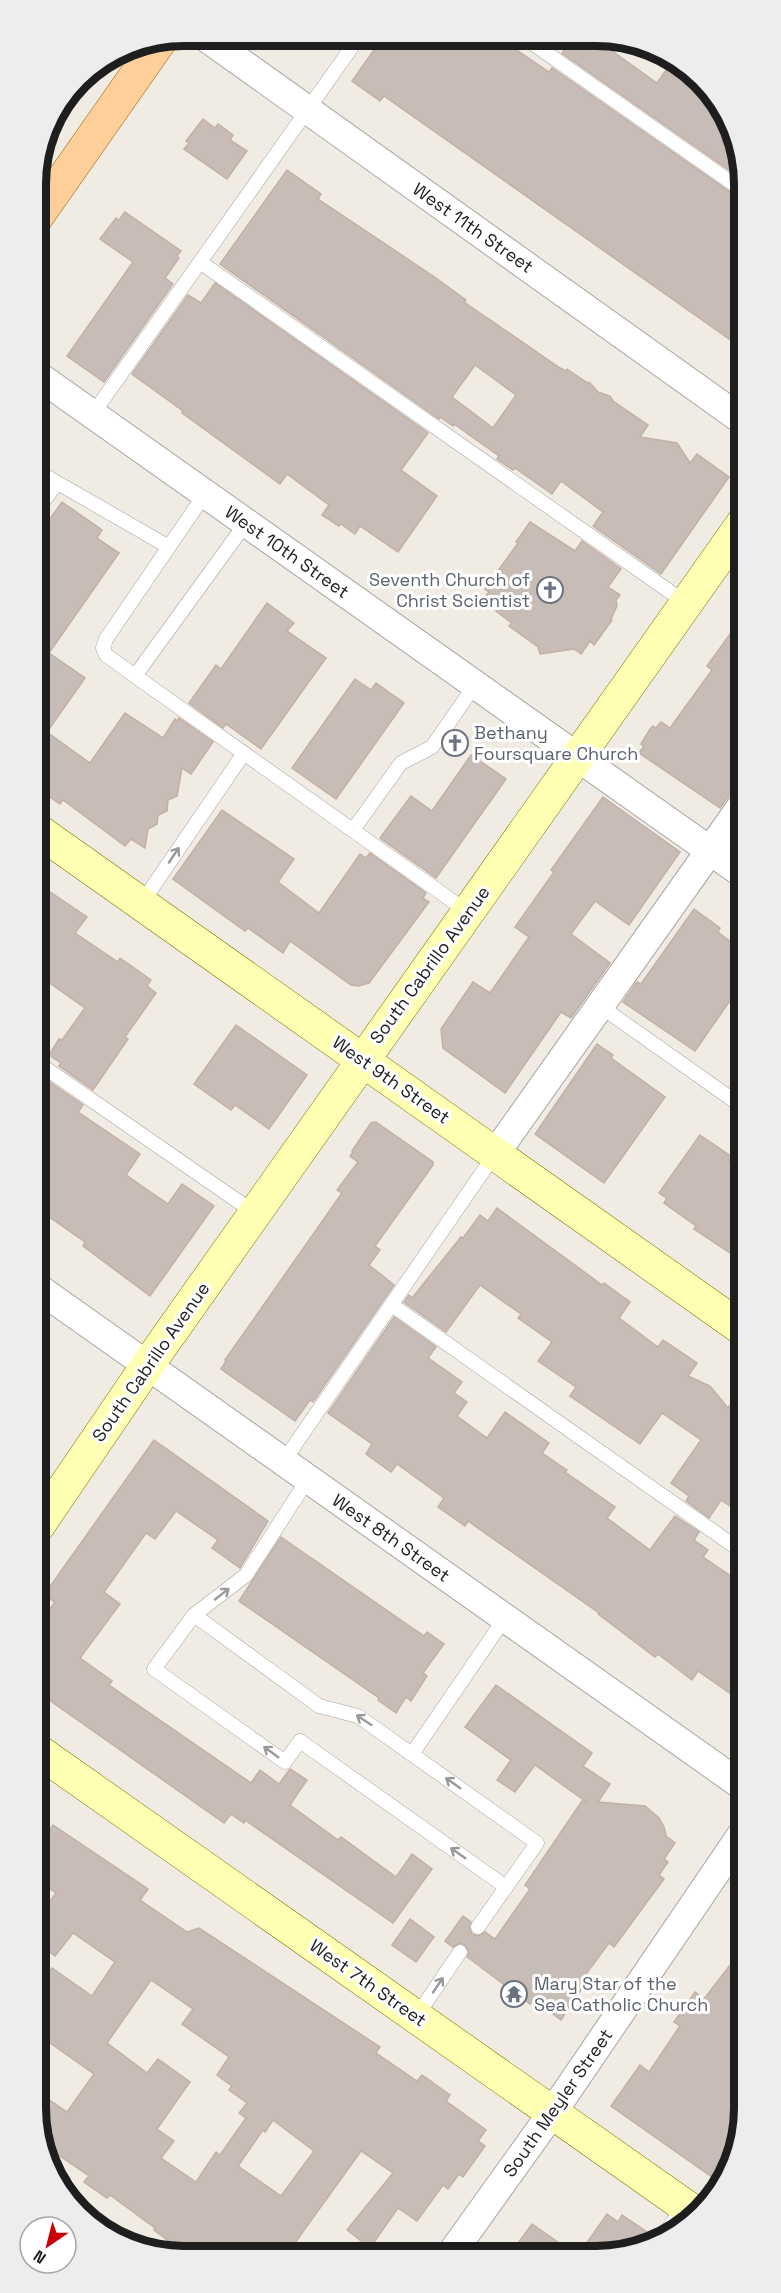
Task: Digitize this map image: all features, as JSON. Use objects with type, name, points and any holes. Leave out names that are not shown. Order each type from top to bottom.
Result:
[{"type":"main road","points":[[47,202],[154,50]]},
{"type":"street","name":"West 11th Street","points":[[219,47],[734,414]]},
{"type":"street","name":"West 10th Street","points":[[47,382],[734,868]]},
{"type":"street","name":"South Cabrillo Avenue","points":[[46,1514],[147,1366],[734,534]]},
{"type":"street","points":[[495,1154],[734,817]]},
{"type":"street","name":"West 9th Street","points":[[47,837],[734,1323]]},
{"type":"street","name":"West 8th Street","points":[[46,1294],[734,1779]]},
{"type":"street","name":"West 7th Street","points":[[46,1757],[690,2210]]},
{"type":"street","name":"South Meyler Street","points":[[457,2246],[552,2113],[734,1846]]},
{"type":"lane","points":[[537,46],[734,184]]},
{"type":"lane","points":[[92,415],[352,47]]},
{"type":"lane","points":[[200,262],[686,603]]},
{"type":"lane","points":[[47,477],[169,547]]},
{"type":"lane","points":[[47,497],[57,483]]},
{"type":"lane","points":[[205,494],[106,639],[103,648],[106,655],[468,912]]},
{"type":"lane","points":[[135,676],[246,523]]},
{"type":"lane","points":[[353,830],[400,763],[432,747],[475,685]]},
{"type":"lane","points":[[141,904],[244,753]]},
{"type":"lane","points":[[600,1006],[734,1101]]},
{"type":"lane","points":[[47,1069],[255,1213]]},
{"type":"lane","points":[[283,1462],[495,1154]]},
{"type":"lane","points":[[392,1305],[734,1546]]},
{"type":"lane","points":[[308,1479],[246,1575],[194,1615],[154,1669],[285,1762],[300,1741],[506,1887]]},
{"type":"lane","points":[[194,1615],[319,1706],[358,1716],[537,1843],[478,1927]]},
{"type":"lane","points":[[412,1754],[505,1618]]},
{"type":"lane","points":[[416,2017],[460,1952]]},
{"type":"building","points":[[511,46],[549,72],[552,68],[734,195],[734,342],[384,96],[380,101],[352,81],[376,47]]},
{"type":"building","points":[[567,46],[589,46],[593,49],[595,46],[607,47],[657,83],[668,67],[681,75],[706,100],[716,115],[730,148],[733,173],[562,53]]},
{"type":"building","points":[[203,119],[215,128],[218,124],[233,135],[230,140],[247,151],[227,179],[184,149],[189,143],[186,141]]},
{"type":"building","points":[[287,170],[321,194],[318,199],[436,278],[466,300],[464,302],[560,368],[566,371],[567,369],[590,383],[598,392],[610,396],[613,401],[648,425],[640,437],[677,443],[690,463],[697,454],[729,477],[661,574],[593,526],[603,512],[561,481],[552,494],[515,468],[513,470],[497,459],[499,456],[454,424],[453,426],[440,417],[439,419],[220,264]],"holes":[[[475,365],[516,395],[493,428],[452,397]]]},
{"type":"building","points":[[125,212],[181,251],[177,256],[179,258],[165,278],[173,284],[104,382],[67,356],[133,262],[100,239],[116,218],[119,220]]},
{"type":"building","points":[[215,283],[428,433],[401,470],[437,496],[398,552],[360,526],[355,534],[322,515],[329,505],[287,474],[280,484],[132,374],[188,295],[201,303]]},
{"type":"building","points":[[62,502],[102,530],[97,538],[119,553],[49,653],[85,678],[47,732],[90,763],[125,713],[163,738],[175,719],[177,721],[179,718],[213,742],[191,774],[182,768],[177,796],[168,800],[167,811],[158,815],[157,824],[148,829],[145,848],[131,839],[125,846],[63,800],[60,804],[47,795],[47,523]]},
{"type":"building","name":"Seventh Church of Christ Scientist","points":[[530,522],[575,551],[582,541],[621,569],[608,587],[620,595],[616,600],[617,606],[612,620],[594,645],[590,641],[581,654],[574,649],[540,654],[538,647],[509,626],[512,623],[496,611],[498,608],[484,598],[489,592],[485,589]]},
{"type":"building","points":[[267,603],[294,623],[287,631],[326,658],[261,749],[226,724],[223,728],[189,703],[216,665],[221,669]]},
{"type":"building","points":[[734,628],[734,791],[720,808],[639,753],[644,746],[641,744],[653,726],[656,728],[661,722],[670,728],[712,670],[707,666]]},
{"type":"building","points":[[355,679],[371,690],[376,683],[404,703],[336,799],[292,768]]},
{"type":"building","points":[[471,755],[506,779],[436,878],[380,838],[411,796],[432,811]]},
{"type":"building","points":[[603,797],[680,852],[629,925],[595,901],[571,934],[610,963],[571,1018],[561,1012],[505,1093],[443,1048],[441,1029],[473,982],[490,993],[529,937],[515,927],[554,872],[551,870]]},
{"type":"building","points":[[222,810],[294,859],[278,882],[319,913],[360,854],[366,858],[370,853],[426,893],[423,898],[429,902],[369,983],[351,985],[290,941],[283,953],[248,928],[245,931],[173,879]]},
{"type":"building","points":[[47,890],[87,917],[75,933],[118,962],[120,958],[151,980],[147,986],[156,993],[125,1037],[128,1039],[93,1090],[59,1066],[61,1063],[49,1055],[85,1008],[47,981]]},
{"type":"building","points":[[694,909],[720,928],[718,932],[734,944],[734,995],[695,1051],[623,1002],[637,982],[641,984]]},
{"type":"building","points":[[236,1025],[307,1075],[269,1129],[235,1105],[231,1110],[194,1084]]},
{"type":"building","points":[[597,1044],[613,1055],[611,1058],[665,1097],[604,1183],[535,1134]]},
{"type":"building","points":[[48,1081],[83,1105],[78,1112],[140,1154],[126,1175],[168,1204],[182,1184],[214,1206],[150,1296],[83,1246],[85,1242],[46,1215]]},
{"type":"building","points":[[376,1122],[433,1162],[433,1165],[375,1246],[380,1250],[369,1265],[394,1285],[313,1402],[310,1400],[295,1421],[221,1369],[225,1360],[342,1193],[337,1190],[358,1162],[350,1156],[352,1151],[371,1123]]},
{"type":"building","points":[[700,1135],[732,1157],[729,1161],[734,1165],[734,1255],[694,1229],[696,1226],[664,1203],[667,1198],[659,1193]]},
{"type":"building","points":[[497,1208],[602,1285],[604,1283],[630,1302],[619,1318],[658,1347],[663,1340],[697,1363],[688,1376],[710,1386],[728,1408],[734,1400],[734,1500],[730,1506],[721,1500],[709,1518],[686,1501],[689,1496],[671,1483],[701,1440],[662,1413],[640,1444],[570,1396],[576,1387],[538,1361],[552,1342],[518,1318],[521,1314],[480,1285],[446,1332],[404,1302],[409,1295],[412,1298],[480,1215],[488,1221]]},
{"type":"building","points":[[394,1317],[436,1347],[428,1358],[462,1382],[454,1393],[467,1402],[457,1416],[487,1438],[505,1412],[549,1443],[542,1453],[615,1507],[607,1518],[650,1550],[675,1516],[699,1532],[694,1540],[708,1550],[703,1557],[734,1578],[734,1696],[698,1671],[692,1680],[658,1654],[655,1657],[599,1613],[468,1521],[465,1526],[438,1507],[444,1498],[397,1464],[391,1472],[366,1454],[372,1444],[328,1413]]},
{"type":"building","points":[[154,1440],[268,1521],[240,1568],[212,1548],[218,1540],[176,1511],[155,1539],[146,1533],[104,1592],[120,1604],[80,1658],[112,1681],[109,1685],[251,1783],[260,1770],[279,1784],[290,1769],[307,1780],[290,1805],[338,1840],[341,1837],[396,1877],[412,1854],[432,1869],[393,1923],[245,1820],[244,1823],[231,1814],[224,1823],[46,1698],[46,1614],[55,1602],[46,1596],[46,1592]]},
{"type":"building","points":[[281,1537],[424,1636],[427,1632],[444,1644],[423,1673],[427,1676],[411,1701],[406,1697],[396,1713],[378,1700],[379,1698],[239,1601]]},
{"type":"building","points":[[496,1685],[592,1753],[583,1766],[610,1784],[598,1802],[645,1806],[659,1818],[666,1836],[675,1843],[664,1859],[668,1862],[659,1875],[664,1879],[614,1947],[609,1943],[586,1974],[590,1976],[561,2020],[534,2000],[530,2004],[467,1957],[469,1952],[465,1945],[460,1943],[453,1947],[445,1941],[463,1916],[471,1922],[469,1927],[472,1934],[478,1936],[485,1932],[495,1939],[530,1889],[525,1885],[582,1801],[585,1801],[535,1765],[515,1792],[497,1780],[511,1760],[465,1727]]},
{"type":"building","points":[[53,1825],[148,1889],[140,1900],[187,1932],[199,1928],[380,2047],[376,2053],[417,2081],[422,2075],[450,2095],[446,2101],[486,2130],[478,2141],[485,2146],[463,2177],[459,2174],[448,2189],[443,2185],[417,2221],[398,2208],[371,2246],[367,2246],[347,2230],[393,2173],[361,2151],[293,2246],[175,2246],[110,2195],[107,2198],[84,2182],[89,2176],[54,2152],[49,2136],[46,2098],[67,2112],[94,2074],[46,2040],[46,1977],[52,1968],[92,1996],[115,1962],[73,1933],[55,1956],[46,1949],[46,1907],[56,1893],[46,1886],[46,1828],[50,1830]],"holes":[[[151,1980],[193,2009],[182,2024],[229,2057],[217,2075],[232,2086],[229,2090],[247,2103],[239,2113],[246,2118],[220,2155],[216,2152],[196,2182],[161,2158],[174,2141],[157,2129],[190,2082],[158,2059],[147,2073],[107,2043]],[[273,2120],[314,2151],[281,2196],[238,2166],[263,2130],[265,2132]]]},
{"type":"building","points":[[410,1919],[434,1937],[416,1962],[392,1945]]},
{"type":"building","points":[[734,1960],[734,2118],[730,2145],[715,2179],[611,2106],[640,2065],[649,2072],[680,2026],[674,2022],[695,1992],[704,1999]]},
{"type":"building","points":[[607,2214],[618,2222],[622,2215],[647,2232],[643,2238],[624,2244],[585,2246]]},
{"type":"building","points":[[532,2224],[564,2246],[516,2246]]},
{"type":"place","name":"Seventh Church of Christ Scientist","points":[[550,590]]},
{"type":"place","name":"Bethany Foursquare Church","points":[[455,743]]},
{"type":"place","name":"Mary Star of the Sea Catholic Church","points":[[514,1994]]}]
